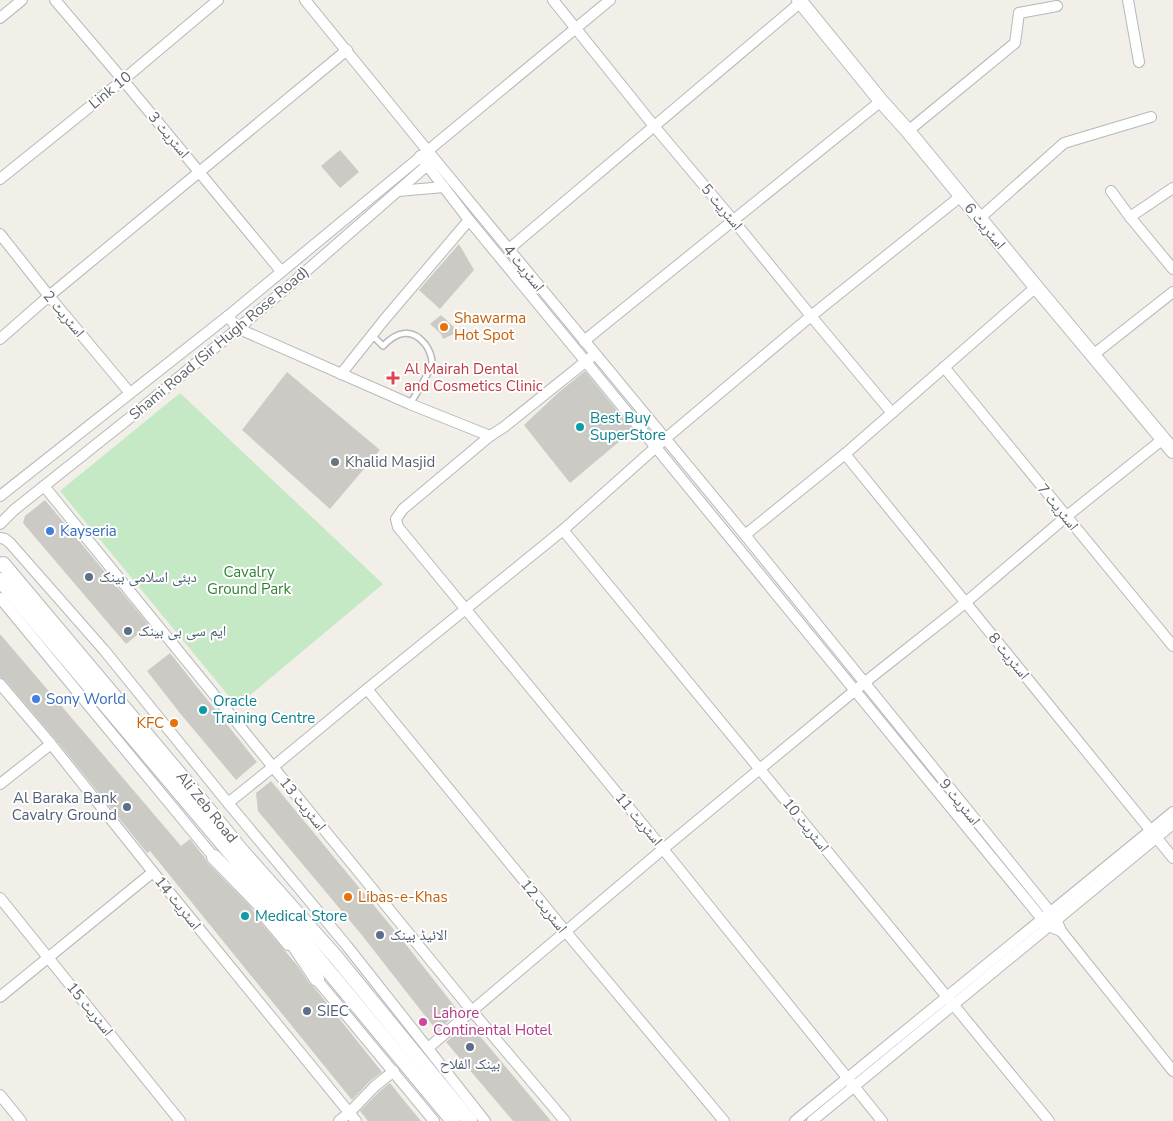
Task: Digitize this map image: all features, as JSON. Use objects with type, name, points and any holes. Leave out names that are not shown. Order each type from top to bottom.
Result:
[{"type":"main road","name":"اسٹریٹ 6","points":[[800,1],[1173,451]]},
{"type":"main road","name":"Ali Zeb Road","points":[[3,564],[240,849],[335,956],[470,1121]]},
{"type":"main road","name":"Ali Zeb Road","points":[[0,580],[346,991],[400,1068],[453,1121]]},
{"type":"main road","points":[[233,856],[317,979]]},
{"type":"main road","points":[[214,857],[346,991]]},
{"type":"street","points":[[0,18],[22,0]]},
{"type":"street","name":"اسٹریٹ 3","points":[[55,0],[281,272]]},
{"type":"street","name":"Link 10","points":[[0,179],[123,80],[218,0]]},
{"type":"street","name":"اسٹریٹ 4","points":[[305,0],[347,50],[423,153],[509,249],[745,535]]},
{"type":"street","name":"اسٹریٹ 5","points":[[553,0],[654,126],[892,413]]},
{"type":"street","name":"Shami Road (Sir Hugh Rose Road)","points":[[0,496],[228,316],[610,0]]},
{"type":"street","points":[[1128,0],[1139,62]]},
{"type":"street","points":[[509,249],[800,1]]},
{"type":"street","points":[[908,131],[1015,42],[1019,14],[1057,6]]},
{"type":"street","points":[[0,339],[49,296],[347,50]]},
{"type":"street","points":[[584,341],[881,101]]},
{"type":"street","points":[[980,218],[1064,143],[1152,117]]},
{"type":"street","points":[[431,162],[444,187],[469,220],[855,690],[1049,919]]},
{"type":"street","name":"Shami Road (Sir Hugh Rose Road)","points":[[0,524],[14,510],[142,408],[289,286],[431,162]]},
{"type":"street","points":[[398,191],[444,187]]},
{"type":"street","points":[[1130,217],[1173,188]]},
{"type":"street","points":[[1111,191],[1173,269]]},
{"type":"street","points":[[228,803],[367,688],[564,530],[664,438],[811,316],[961,196]]},
{"type":"street","points":[[341,374],[469,220]]},
{"type":"street","name":"اسٹریٹ 2","points":[[0,234],[130,393]]},
{"type":"street","points":[[745,535],[845,454],[1036,287]]},
{"type":"street","points":[[1093,355],[1173,292]]},
{"type":"street","points":[[228,316],[238,328],[410,404],[490,436],[504,427],[595,354]]},
{"type":"street","name":"اسٹریٹ 7","points":[[944,367],[1173,646]]},
{"type":"street","name":"اسٹریٹ 11","points":[[490,436],[403,509],[396,519],[398,527],[664,849],[882,1121]]},
{"type":"street","points":[[428,1048],[855,690],[1163,439]]},
{"type":"street","name":"اسٹریٹ 8","points":[[845,454],[1173,858]]},
{"type":"street","name":"اسٹریٹ 13","points":[[44,486],[472,1011],[565,1121]]},
{"type":"street","name":"اسٹریٹ 10","points":[[564,530],[1049,1121]]},
{"type":"street","name":"اسٹریٹ 9","points":[[745,535],[1049,919],[1061,931],[1173,1071]]},
{"type":"street","points":[[0,538],[10,542],[104,650],[347,946],[485,1121]]},
{"type":"street","points":[[0,598],[317,979],[400,1068],[434,1121]]},
{"type":"street","name":"اسٹریٹ 14","points":[[0,684],[51,744],[353,1117]]},
{"type":"street","name":"اسٹریٹ 12","points":[[367,688],[566,932],[724,1121]]},
{"type":"street","points":[[0,784],[51,744]]},
{"type":"street","points":[[795,1121],[851,1082],[951,1001],[1153,834],[1173,812]]},
{"type":"street","points":[[1153,834],[1173,824]]},
{"type":"street","points":[[0,997],[153,872]]},
{"type":"street","name":"اسٹریٹ 15","points":[[0,898],[180,1121]]},
{"type":"street","points":[[335,956],[347,946]]},
{"type":"street","points":[[339,1121],[353,1117],[374,1086],[400,1068]]},
{"type":"street","points":[[812,1121],[851,1082]]},
{"type":"street","points":[[0,1095],[21,1121]]},
{"type":"lane","points":[[372,336],[383,346],[390,338],[403,333],[412,334],[420,338],[428,348],[432,363],[410,404]]},
{"type":"green space","name":"Cavalry Ground Park","points":[[180,393],[383,584],[237,706],[60,491]]},
{"type":"building","points":[[340,150],[359,172],[340,188],[321,166]]},
{"type":"building","points":[[459,244],[474,270],[440,309],[419,290]]},
{"type":"building","name":"Shawarma Hot Spot","points":[[441,315],[455,328],[456,333],[443,339],[441,334],[430,324]]},
{"type":"building","name":"Best Buy SuperStore","points":[[585,371],[633,430],[570,483],[524,425]]},
{"type":"building","points":[[287,372],[380,450],[330,509],[242,430]]},
{"type":"building","points":[[45,500],[149,625],[126,644],[23,523],[25,516]]},
{"type":"building","points":[[0,634],[181,846],[190,839],[208,863],[250,906],[262,924],[382,1072],[370,1081],[352,1100],[150,851],[147,853],[56,740],[5,680],[0,677]]},
{"type":"building","points":[[170,653],[257,762],[236,780],[147,671]]},
{"type":"building","points":[[271,781],[400,937],[459,1012],[437,1031],[361,934],[258,811],[256,793]]},
{"type":"building","points":[[469,1023],[551,1121],[513,1121],[446,1042]]},
{"type":"building","points":[[390,1083],[421,1121],[368,1121],[360,1111]]},
{"type":"place","name":"Shawarma Hot Spot","points":[[444,327]]},
{"type":"place","name":"Al Mairah Dental and Cosmetics Clinic","points":[[393,378]]},
{"type":"place","name":"Best Buy SuperStore","points":[[580,427]]},
{"type":"place","name":"Khalid Masjid","points":[[335,462]]},
{"type":"place","name":"Kayseria","points":[[50,531]]},
{"type":"place","name":"دبئی اسلامی بینک","points":[[89,577]]},
{"type":"place","name":"ایم سی بی بینک","points":[[128,631]]},
{"type":"place","name":"Sony World","points":[[36,699]]},
{"type":"place","name":"Oracle Training Centre","points":[[203,710]]},
{"type":"place","name":"KFC","points":[[174,723]]},
{"type":"place","name":"Al Baraka Bank Cavalry Ground","points":[[127,807]]},
{"type":"place","name":"Libas-e-Khas","points":[[348,897]]},
{"type":"place","name":"Medical Store","points":[[245,916]]},
{"type":"place","name":"الائیڈ بینک","points":[[380,935]]},
{"type":"place","name":"SIEC","points":[[307,1011]]},
{"type":"place","name":"Lahore Continental Hotel","points":[[423,1022]]},
{"type":"place","name":"بینک الفلاح","points":[[470,1047]]}]
